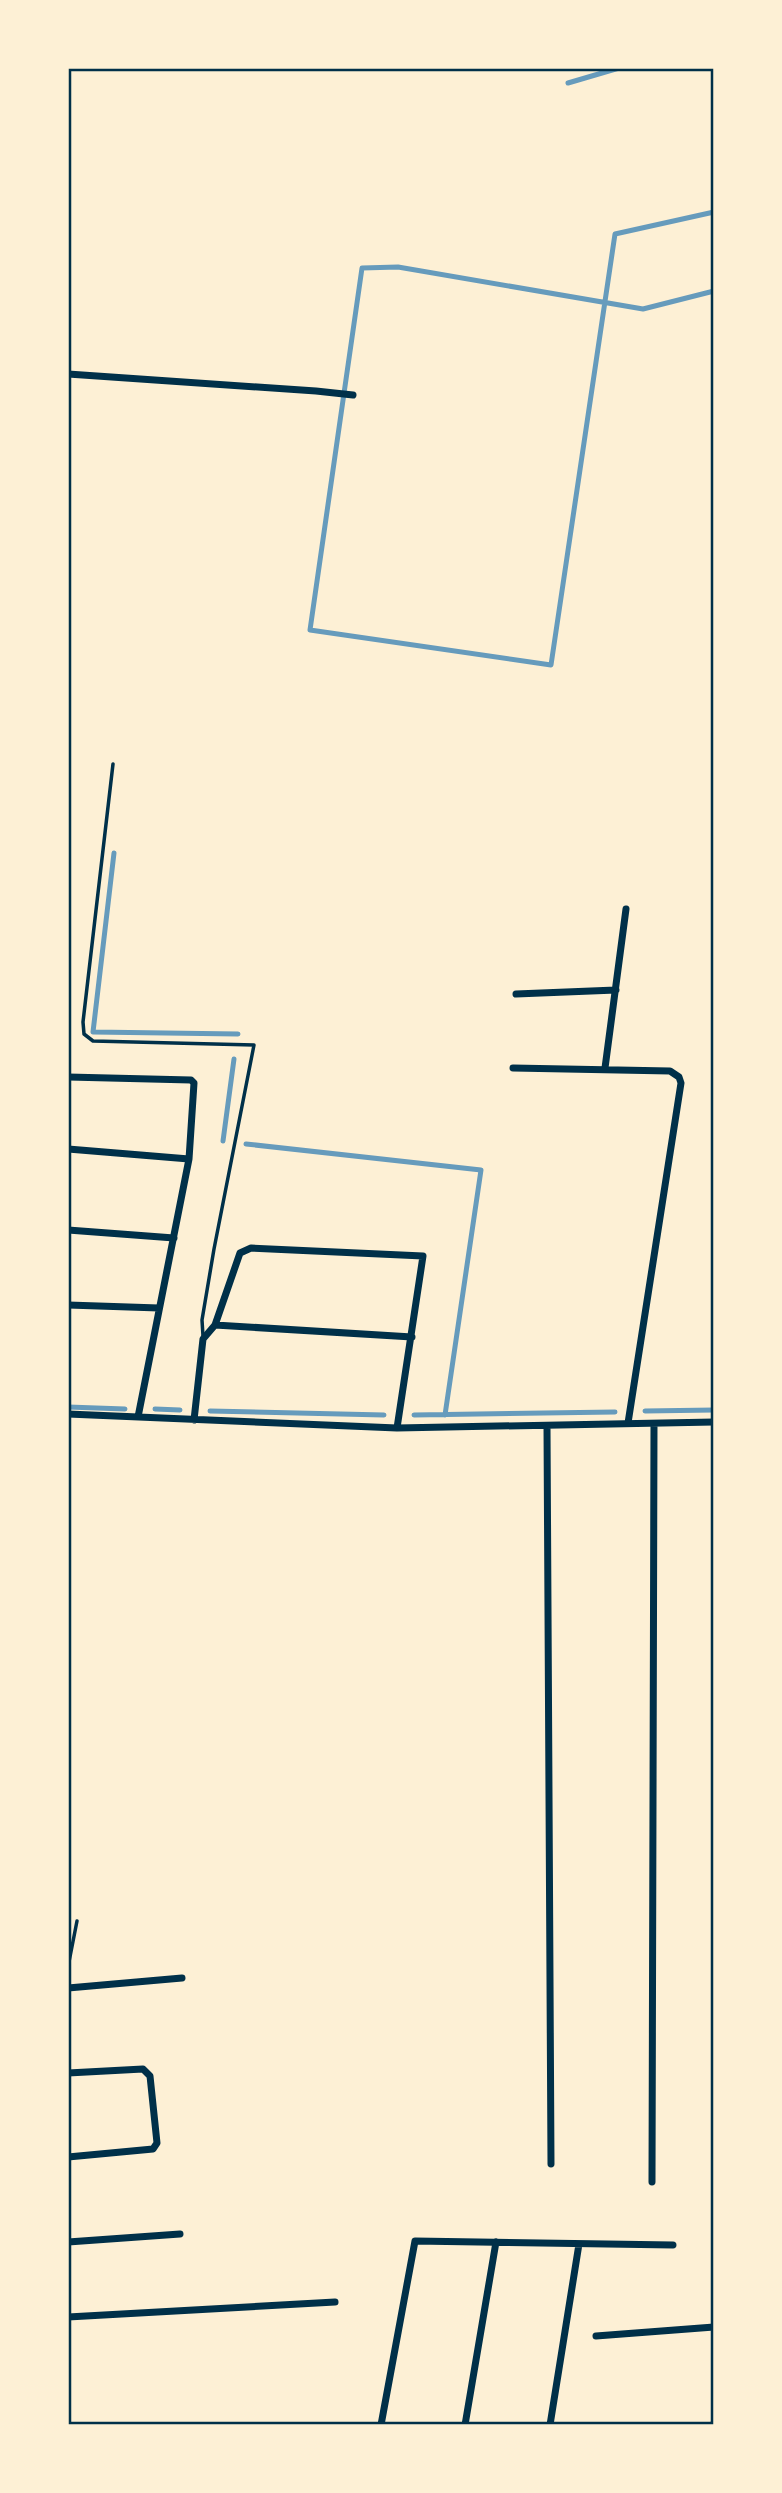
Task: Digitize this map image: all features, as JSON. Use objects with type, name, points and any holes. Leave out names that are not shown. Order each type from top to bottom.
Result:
[{"type":"street","points":[[68,374],[352,395]]},
{"type":"street","points":[[605,1068],[626,909]]},
{"type":"street","points":[[516,993],[616,990]]},
{"type":"street","points":[[513,1068],[670,1071],[675,1073],[681,1083],[628,1423]]},
{"type":"street","points":[[68,1077],[191,1080],[195,1088],[189,1158],[138,1418]]},
{"type":"street","points":[[68,1149],[189,1158]]},
{"type":"street","points":[[68,1230],[174,1238]]},
{"type":"street","points":[[194,1420],[203,1339],[215,1325],[240,1253],[251,1248],[423,1255],[397,1427]]},
{"type":"street","points":[[68,1305],[159,1308]]},
{"type":"street","points":[[215,1325],[412,1337]]},
{"type":"street","points":[[68,1414],[397,1427],[714,1422]]},
{"type":"street","points":[[652,2182],[654,1424]]},
{"type":"street","points":[[547,1426],[551,2164]]},
{"type":"street","points":[[68,1988],[182,1978]]},
{"type":"street","points":[[68,2073],[143,2068],[150,2076],[157,2143],[153,2149],[68,2157]]},
{"type":"street","points":[[68,2242],[180,2234]]},
{"type":"street","points":[[381,2425],[415,2241],[673,2245]]},
{"type":"street","points":[[465,2425],[496,2242]]},
{"type":"street","points":[[550,2425],[579,2245]]},
{"type":"street","points":[[68,2317],[335,2302]]},
{"type":"street","points":[[596,2336],[714,2327]]},
{"type":"lane","points":[[113,764],[83,1022],[84,1034],[93,1041],[254,1045],[212,1261],[202,1320],[203,1339]]},
{"type":"lane","points":[[68,1967],[78,1921]]},
{"type":"waterway","points":[[568,83],[619,68]]},
{"type":"waterway","points":[[714,212],[615,234],[551,665],[310,630],[362,268],[398,267],[643,309],[714,291]]},
{"type":"waterway","points":[[114,853],[93,1032],[238,1034]]},
{"type":"waterway","points":[[223,1141],[234,1059]]},
{"type":"waterway","points":[[246,1144],[481,1170],[445,1415]]},
{"type":"waterway","points":[[68,1407],[125,1409]]},
{"type":"waterway","points":[[155,1409],[180,1410]]},
{"type":"waterway","points":[[645,1411],[714,1410]]},
{"type":"waterway","points":[[210,1411],[384,1415]]},
{"type":"waterway","points":[[414,1415],[615,1412]]}]
